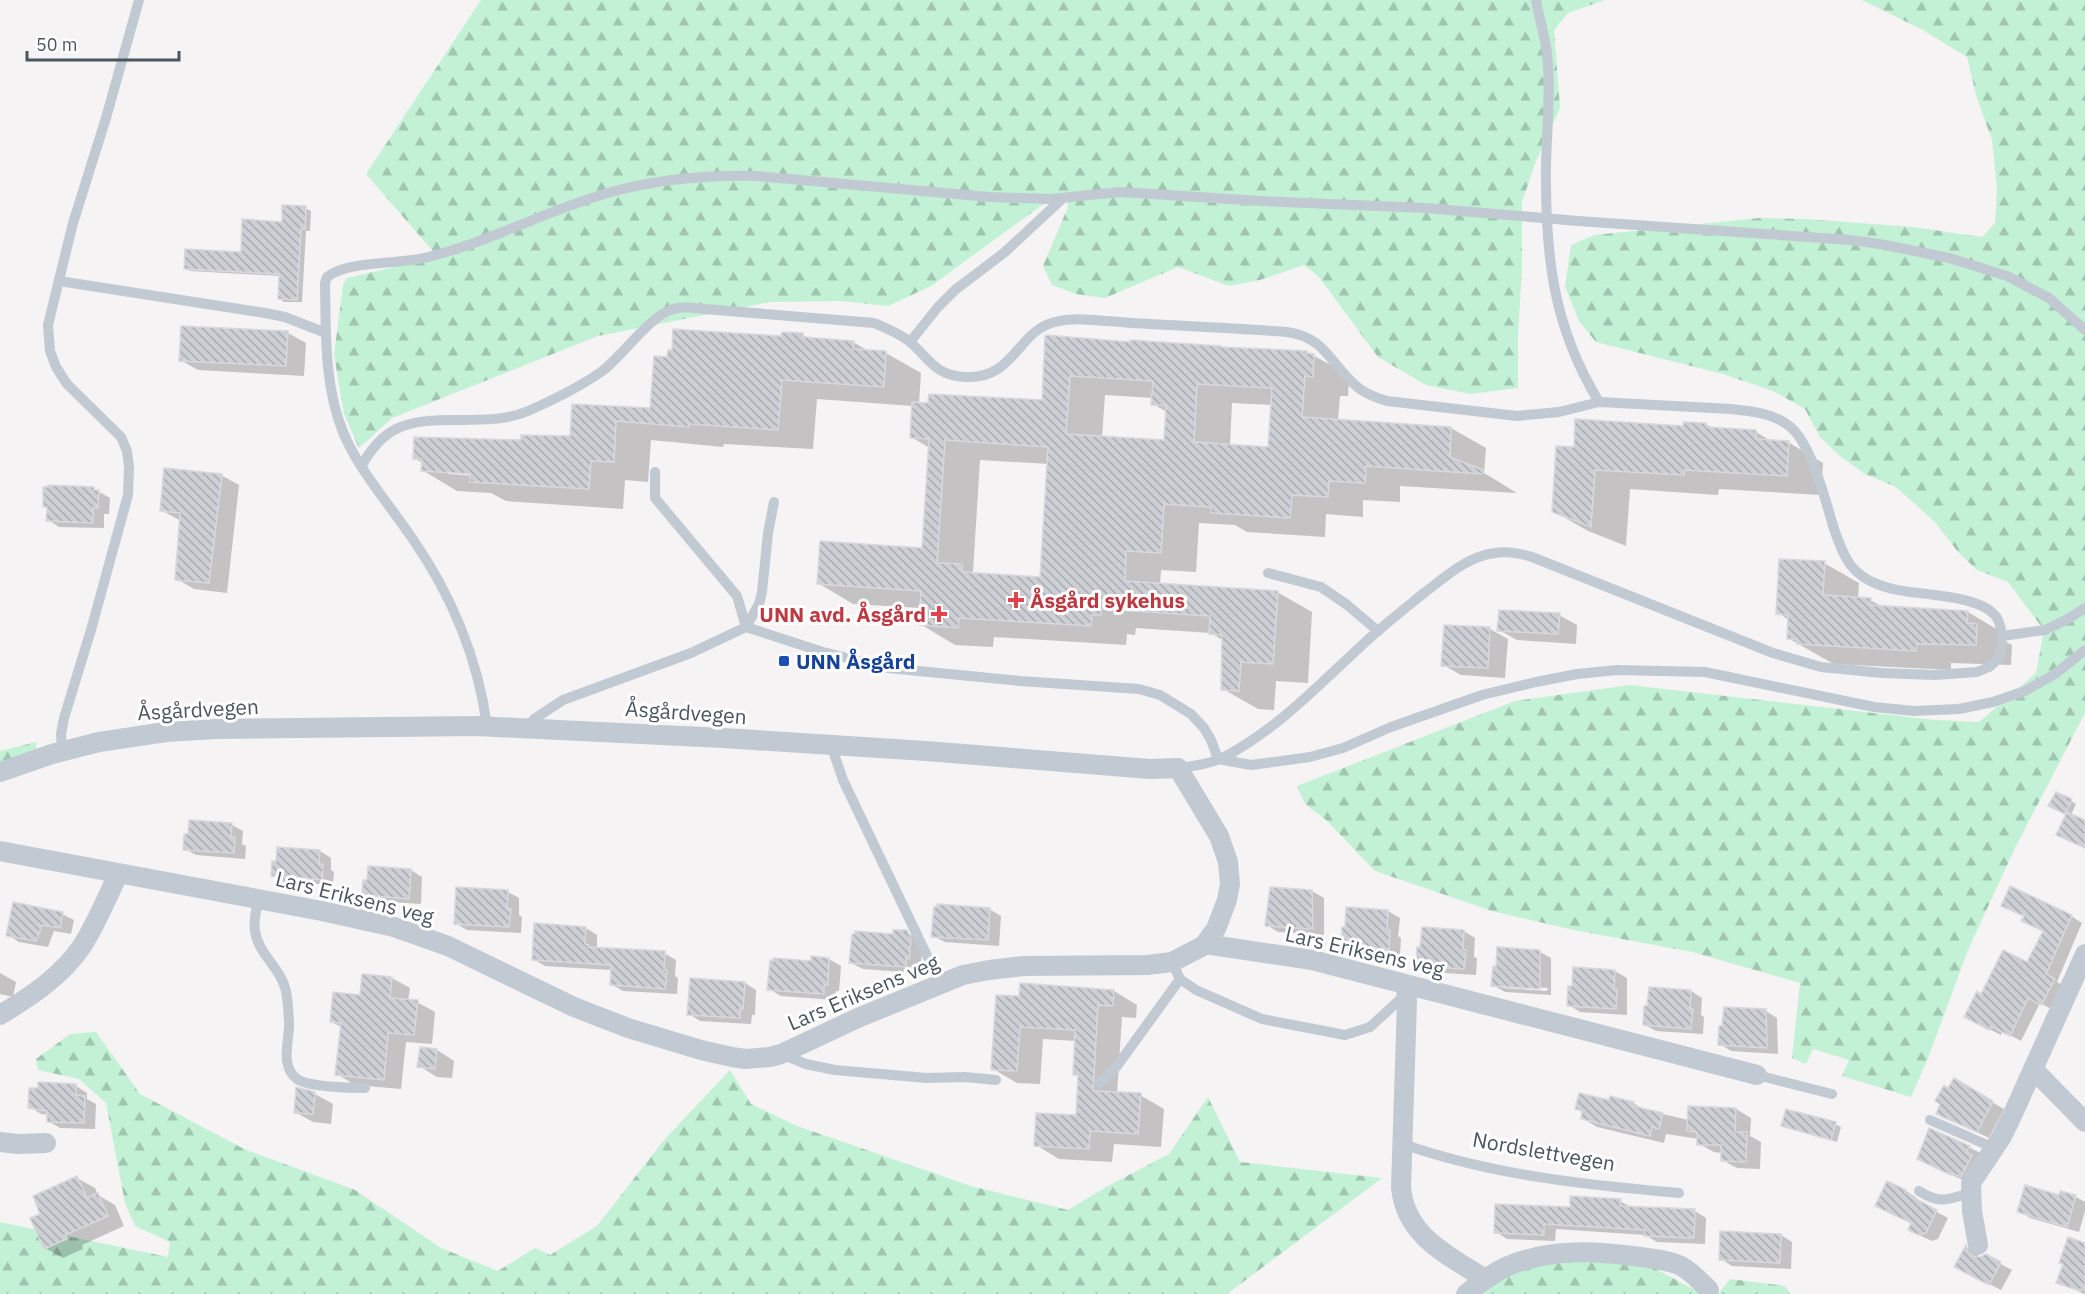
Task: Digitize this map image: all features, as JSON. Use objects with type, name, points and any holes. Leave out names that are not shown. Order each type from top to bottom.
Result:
[{"type":"street","name":"Åsgårdvegen","points":[[0,772],[62,751],[124,737],[216,729],[487,726],[831,745],[1150,769],[1178,768]]},
{"type":"street","points":[[1178,768],[1219,836],[1228,862],[1230,884],[1227,900],[1216,929],[1205,944]]},
{"type":"street","name":"Lars Eriksens veg","points":[[0,852],[348,916],[423,936],[574,1007],[618,1025],[701,1050],[745,1059],[781,1054],[940,983],[989,970],[1024,966],[1147,965],[1176,970],[1205,944],[1251,952],[1291,955],[1406,989],[1757,1075]]},
{"type":"street","points":[[0,1015],[30,997],[72,959],[82,946],[118,874]]},
{"type":"street","points":[[1978,1245],[1971,1183],[2011,1118],[2085,954]]},
{"type":"street","points":[[1406,989],[1402,1199],[1409,1218],[1428,1241],[1485,1279]]},
{"type":"street","points":[[2033,1069],[2085,1122]]},
{"type":"street","points":[[0,1142],[46,1143]]},
{"type":"street","points":[[1466,1294],[1485,1279],[1511,1265],[1551,1254],[1593,1252],[1650,1258],[1679,1265],[1710,1290]]},
{"type":"lane","points":[[62,751],[64,718],[128,495],[129,467],[127,451],[121,437],[67,384],[56,367],[51,351],[48,325],[73,223],[106,118],[139,0]]},
{"type":"lane","points":[[1536,0],[1547,54],[1546,218],[1548,249],[1559,312],[1574,355],[1599,402]]},
{"type":"lane","points":[[487,726],[473,660],[431,565],[362,465],[343,432],[337,414],[327,356],[325,283],[333,272],[342,268],[418,259],[448,252],[607,193],[645,184],[725,175],[757,176],[957,195],[1029,199],[1120,192],[1261,201],[1456,209],[1546,218],[1822,237],[1916,250],[1981,266],[2007,276],[2049,298],[2085,330]]},
{"type":"lane","points":[[910,342],[955,290],[1005,252],[1063,198]]},
{"type":"lane","points":[[59,281],[275,315],[326,333]]},
{"type":"lane","points":[[362,465],[381,440],[404,426],[428,422],[501,419],[522,413],[555,398],[599,373],[618,358],[650,324],[673,309],[873,323],[894,331],[910,342],[935,368],[963,377],[982,377],[997,369],[1013,358],[1033,333],[1056,321],[1097,321],[1297,333],[1315,341],[1355,385],[1387,401],[1517,416],[1559,412],[1599,402],[1697,407],[1753,412],[1773,417],[1788,424],[1806,447],[1838,539],[1854,570],[1868,581],[1890,589],[1958,599],[1979,605],[1992,612],[1997,619],[2002,636],[1999,658],[1989,667],[1977,672],[1935,675],[1897,674],[1821,667],[1773,653],[1561,567],[1512,552],[1494,553],[1474,559],[1457,568],[1378,631],[1305,699],[1251,740],[1225,757],[1200,766],[1178,768]]},
{"type":"lane","points":[[655,472],[655,498],[737,596],[746,627]]},
{"type":"lane","points":[[527,727],[534,719],[563,700],[691,653],[746,627],[761,598],[774,502]]},
{"type":"lane","points":[[1268,573],[1321,587],[1346,604],[1378,631]]},
{"type":"lane","points":[[2002,636],[2045,630],[2066,621],[2085,608]]},
{"type":"lane","points":[[746,627],[823,652],[888,668],[1020,681],[1139,689],[1160,695],[1191,714],[1204,728],[1218,759]]},
{"type":"lane","points":[[1218,759],[1251,765],[1310,757],[1343,748],[1414,718],[1482,695],[1536,682],[1617,670],[1705,672],[1875,707],[1914,711],[1959,709],[1993,702],[2025,691],[2055,674],[2085,650]]},
{"type":"lane","points":[[831,745],[843,780],[940,983]]},
{"type":"lane","points":[[258,899],[254,929],[260,948],[276,970],[285,989],[289,1026],[286,1056],[290,1072],[298,1080],[312,1084],[365,1088]]},
{"type":"lane","points":[[1100,1083],[1117,1066],[1176,970],[1196,990],[1262,1019],[1345,1035],[1370,1027],[1406,989]]},
{"type":"lane","points":[[781,1054],[806,1064],[835,1070],[927,1078],[965,1077],[996,1080]]},
{"type":"lane","points":[[1757,1075],[1832,1094]]},
{"type":"lane","points":[[1930,1120],[1994,1148]]},
{"type":"lane","name":"Nordslettvegen","points":[[1403,1144],[1433,1155],[1488,1167],[1612,1187],[1679,1193]]},
{"type":"lane","points":[[1919,1191],[1934,1200],[1971,1193]]},
{"type":"green space","points":[[481,0],[1605,0],[1568,13],[1554,30],[1560,108],[1536,161],[1522,202],[1518,388],[1470,394],[1426,385],[1378,357],[1319,277],[1304,265],[1260,280],[1229,286],[1178,267],[1105,298],[1076,294],[1052,285],[1043,266],[1068,207],[1066,196],[1049,200],[931,286],[888,306],[842,301],[770,302],[598,336],[392,418],[359,448],[344,414],[334,355],[343,285],[347,278],[438,257],[366,174]]},
{"type":"green space","points":[[1862,0],[2085,0],[2085,713],[2015,848],[1968,950],[1911,1097],[1842,1076],[1849,1060],[1813,1049],[1806,1064],[1792,1058],[1800,983],[1692,952],[1574,930],[1492,911],[1375,871],[1326,820],[1305,804],[1297,786],[1515,701],[1630,685],[1934,720],[1979,722],[2036,673],[2044,630],[2008,582],[1977,570],[1958,552],[1935,522],[1896,487],[1865,474],[1841,457],[1820,437],[1805,409],[1773,391],[1723,374],[1596,342],[1579,321],[1565,287],[1571,245],[1595,235],[1759,218],[1913,227],[1982,237],[1995,223],[1997,188],[1992,140],[1976,95],[1967,57],[1923,30]]},
{"type":"green space","points":[[36,742],[36,749],[0,764],[0,751]]},
{"type":"green space","points":[[96,1032],[140,1094],[244,1149],[355,1190],[441,1248],[498,1271],[535,1248],[550,1255],[597,1226],[664,1140],[730,1070],[751,1104],[797,1126],[971,1186],[1068,1210],[1169,1154],[1208,1097],[1240,1162],[1382,1178],[1227,1294],[0,1294],[0,1222],[168,1257],[170,1242],[135,1226],[125,1203],[106,1103],[79,1079],[38,1070],[36,1059],[70,1034]]},
{"type":"green space","points":[[1558,1258],[1652,1267],[1695,1290],[1718,1294],[1476,1294],[1523,1268]]},
{"type":"green space","points":[[1730,1279],[1785,1286],[1790,1294],[1718,1294]]},
{"type":"building","points":[[282,205],[306,206],[305,229],[301,229],[297,300],[278,299],[279,274],[184,269],[185,249],[241,252],[242,219],[282,222]]},
{"type":"building","points":[[181,326],[288,331],[286,366],[179,361]]},
{"type":"building","points":[[673,329],[781,336],[782,332],[803,333],[803,337],[854,341],[853,349],[886,351],[884,387],[782,380],[778,430],[689,424],[689,427],[616,421],[614,462],[591,461],[589,489],[470,482],[470,474],[421,471],[422,459],[413,459],[414,437],[521,440],[521,435],[570,436],[572,404],[650,408],[654,356],[667,357],[668,350],[672,350]]},
{"type":"building","points":[[1045,335],[1130,342],[1130,340],[1307,351],[1307,353],[1314,354],[1313,377],[1305,376],[1302,417],[1451,427],[1450,457],[1483,470],[1482,474],[1366,466],[1365,483],[1329,481],[1328,497],[1292,495],[1290,518],[1211,513],[1211,507],[1164,504],[1161,553],[1126,551],[1125,581],[1278,591],[1273,664],[1241,662],[1239,691],[1221,690],[1222,635],[1209,634],[1210,616],[1101,609],[1101,615],[1092,615],[1091,626],[959,618],[958,628],[919,625],[921,591],[817,584],[820,541],[922,548],[929,439],[910,438],[912,402],[928,403],[929,394],[1042,400]],"holes":[[[1070,376],[1153,381],[1151,405],[1166,405],[1164,440],[1066,434]],[[1197,384],[1272,388],[1268,447],[1194,442]],[[945,440],[1048,447],[1040,577],[962,572],[962,564],[937,563]]]},
{"type":"building","points":[[1575,419],[1683,426],[1684,422],[1706,423],[1706,427],[1756,430],[1756,439],[1789,441],[1787,476],[1684,470],[1684,475],[1595,470],[1591,527],[1552,512],[1556,446],[1574,447]]},
{"type":"building","points":[[164,468],[222,474],[209,583],[175,580],[180,513],[160,511]]},
{"type":"building","points":[[48,485],[94,487],[94,490],[99,490],[98,508],[93,508],[93,523],[46,521],[47,507],[43,507],[43,487],[48,487]]},
{"type":"building","points":[[1779,559],[1825,561],[1823,595],[1871,598],[1870,605],[1968,611],[1967,623],[1977,624],[1976,645],[1917,644],[1916,651],[1797,644],[1797,639],[1787,639],[1788,615],[1776,614]]},
{"type":"building","points":[[1499,610],[1560,613],[1558,634],[1497,631]]},
{"type":"building","points":[[1444,625],[1490,627],[1488,668],[1441,666]]},
{"type":"building","points":[[2056,792],[2072,799],[2065,814],[2048,806]]},
{"type":"building","points":[[2067,812],[2085,820],[2085,848],[2056,835]]},
{"type":"building","points":[[189,820],[232,823],[231,837],[235,837],[234,853],[183,850],[184,834],[188,834]]},
{"type":"building","points":[[277,847],[320,850],[319,864],[323,864],[322,880],[271,876],[272,861],[276,861]]},
{"type":"building","points":[[368,866],[411,869],[409,899],[362,895],[363,880],[367,880]]},
{"type":"building","points":[[2010,886],[2072,915],[2046,974],[2055,979],[2041,1005],[2028,998],[2010,1036],[1991,1026],[1989,1030],[1964,1017],[1977,991],[1981,994],[2003,950],[2027,962],[2043,931],[2021,921],[2024,916],[2001,906]]},
{"type":"building","points":[[456,887],[508,890],[507,909],[511,909],[509,927],[454,924]]},
{"type":"building","points":[[1270,887],[1312,890],[1313,929],[1265,926]]},
{"type":"building","points":[[13,902],[63,912],[60,928],[42,925],[36,941],[6,936]]},
{"type":"building","points":[[937,904],[990,908],[988,940],[931,937],[934,907],[937,907]]},
{"type":"building","points":[[1346,907],[1388,910],[1389,949],[1341,946]]},
{"type":"building","points":[[534,923],[586,927],[585,944],[589,945],[588,947],[665,951],[664,970],[667,970],[665,989],[610,985],[611,965],[532,960]]},
{"type":"building","points":[[1422,927],[1464,930],[1463,950],[1466,950],[1464,969],[1416,966],[1417,947],[1420,947]]},
{"type":"building","points":[[893,930],[907,930],[911,939],[906,967],[849,963],[852,934],[855,934],[855,931],[893,934]]},
{"type":"building","points":[[1497,947],[1540,950],[1540,989],[1491,986],[1493,966],[1496,967]]},
{"type":"building","points":[[811,956],[829,958],[828,985],[824,985],[824,994],[767,990],[770,960],[773,961],[773,958],[811,961]]},
{"type":"building","points":[[1573,967],[1615,970],[1616,1009],[1567,1006],[1568,986],[1572,986]]},
{"type":"building","points":[[362,974],[392,977],[390,998],[418,1000],[414,1035],[388,1033],[384,1080],[335,1075],[341,1023],[330,1022],[333,992],[360,995]]},
{"type":"building","points":[[690,978],[745,982],[740,1018],[687,1015]]},
{"type":"building","points":[[1020,983],[1114,990],[1113,1006],[1098,1005],[1093,1091],[1141,1093],[1138,1134],[1090,1131],[1089,1149],[1034,1146],[1036,1113],[1076,1115],[1078,1075],[1073,1075],[1075,1030],[1020,1027],[1017,1071],[991,1070],[996,995],[1019,996]]},
{"type":"building","points":[[1649,987],[1691,990],[1690,1008],[1693,1009],[1691,1029],[1643,1025],[1644,1006],[1647,1006]]},
{"type":"building","points":[[1724,1007],[1766,1009],[1767,1048],[1718,1045],[1719,1026],[1722,1026]]},
{"type":"building","points":[[420,1047],[437,1049],[435,1069],[417,1067]]},
{"type":"building","points":[[1954,1078],[1993,1101],[1977,1132],[1936,1114],[1940,1104],[1935,1101],[1944,1085],[1948,1088]]},
{"type":"building","points":[[38,1082],[76,1084],[76,1095],[85,1096],[84,1123],[47,1122],[47,1111],[28,1108],[29,1088],[38,1088]]},
{"type":"building","points":[[296,1087],[315,1092],[313,1114],[294,1113]]},
{"type":"building","points":[[1579,1093],[1609,1100],[1610,1096],[1634,1102],[1633,1106],[1663,1113],[1659,1129],[1652,1127],[1650,1136],[1581,1119],[1582,1111],[1575,1109]]},
{"type":"building","points":[[1688,1106],[1736,1108],[1735,1132],[1747,1132],[1746,1162],[1721,1161],[1721,1145],[1697,1145],[1697,1132],[1687,1131]]},
{"type":"building","points":[[1786,1109],[1836,1122],[1831,1140],[1781,1126]]},
{"type":"building","points":[[1929,1128],[1970,1146],[1966,1152],[1972,1155],[1961,1177],[1952,1173],[1951,1175],[1917,1159]]},
{"type":"building","points":[[77,1176],[87,1198],[98,1193],[108,1216],[65,1235],[67,1239],[44,1249],[30,1218],[40,1214],[33,1196]]},
{"type":"building","points":[[1887,1181],[1937,1210],[1926,1233],[1919,1235],[1908,1230],[1911,1223],[1875,1206]]},
{"type":"building","points":[[2025,1185],[2059,1195],[2060,1191],[2076,1195],[2067,1227],[2017,1212]]},
{"type":"building","points":[[1570,1196],[1621,1199],[1620,1206],[1695,1209],[1694,1238],[1644,1236],[1645,1230],[1544,1224],[1544,1235],[1494,1233],[1495,1204],[1570,1207]]},
{"type":"building","points":[[1720,1231],[1781,1234],[1780,1263],[1719,1260]]},
{"type":"building","points":[[2068,1237],[2085,1243],[2085,1290],[2080,1291],[2056,1283],[2063,1264],[2059,1263]]},
{"type":"building","points":[[1966,1245],[1968,1252],[1973,1256],[1980,1257],[1986,1254],[2001,1262],[1989,1285],[1954,1267]]},
{"type":"place","name":"Åsgård sykehus","points":[[1016,600]]},
{"type":"place","name":"UNN avd. Åsgård","points":[[939,614]]},
{"type":"place","name":"UNN Åsgård","points":[[784,661]]}]
